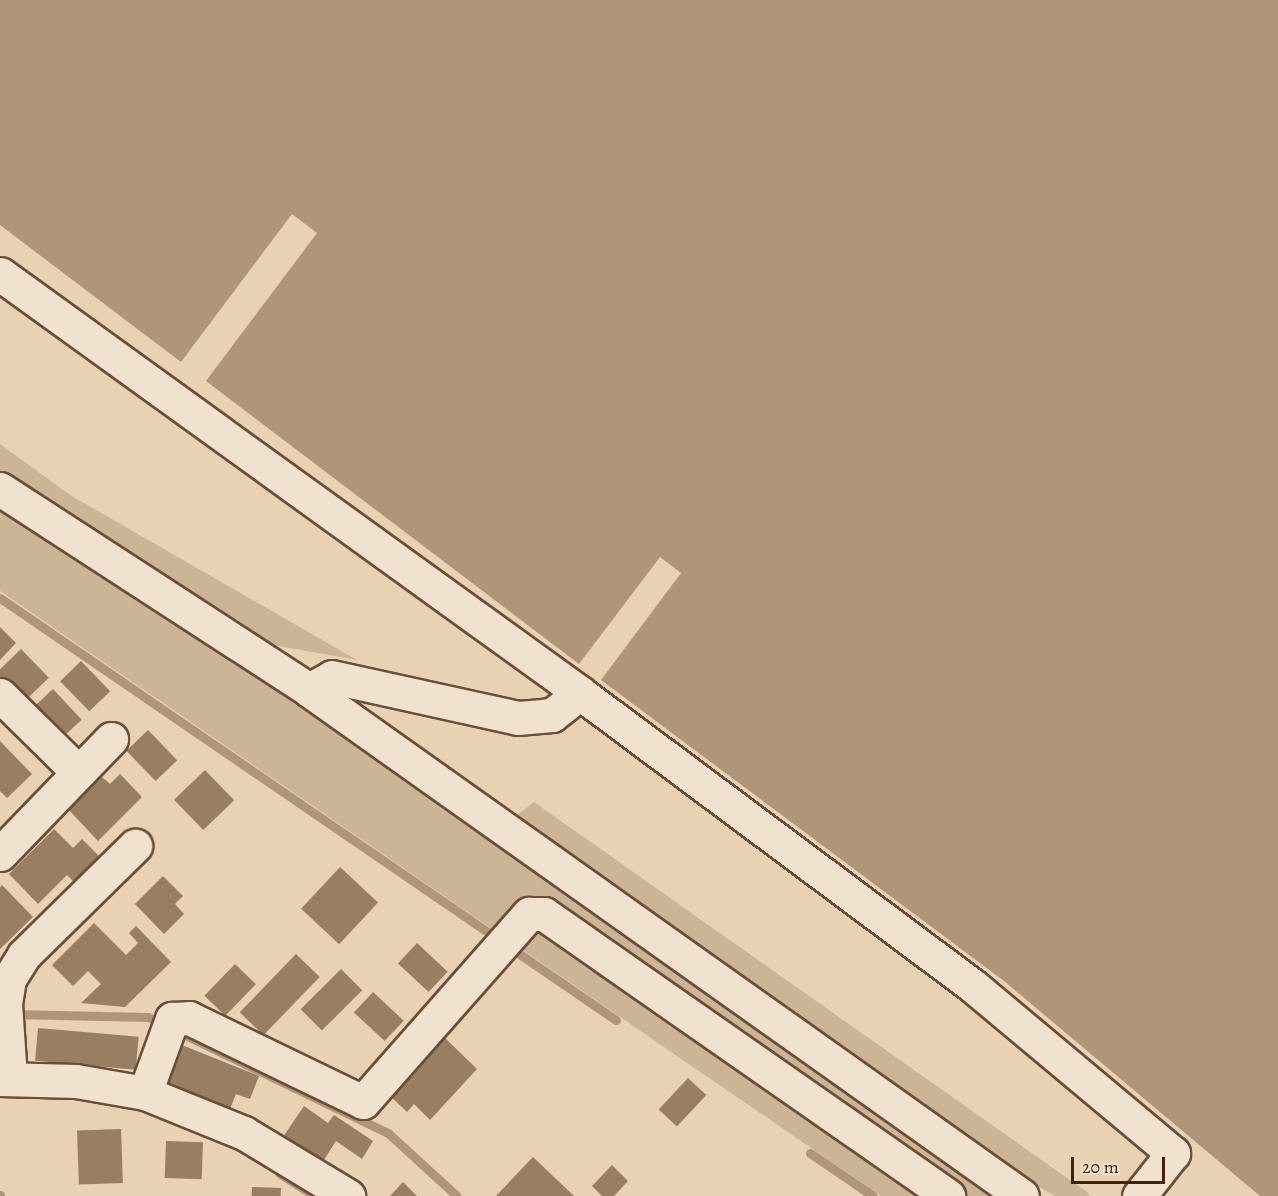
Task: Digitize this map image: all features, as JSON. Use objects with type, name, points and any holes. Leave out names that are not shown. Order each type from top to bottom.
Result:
[{"type":"street","points":[[0,274],[580,693],[973,986],[1173,1153],[1139,1196]]},
{"type":"street","points":[[0,489],[309,690],[1022,1196]]},
{"type":"street","points":[[309,690],[332,678],[518,718],[552,715],[580,693]]},
{"type":"street","points":[[0,695],[78,772]]},
{"type":"street","points":[[0,854],[111,739]]},
{"type":"street","points":[[135,846],[24,955],[9,978],[5,1015],[5,1078],[76,1081],[145,1093],[244,1133],[348,1196]]},
{"type":"street","points":[[145,1093],[167,1027],[189,1018],[363,1102],[529,915],[544,914],[948,1196]]},
{"type":"shaded area","points":[[0,0],[1278,0],[1278,1196],[1260,1196],[1004,981],[601,680],[681,573],[660,557],[579,664],[206,381],[317,233],[292,214],[181,362],[0,225]]},
{"type":"shaded area","points":[[0,444],[70,495],[357,660],[262,643],[0,476]]},
{"type":"shaded area","points":[[0,511],[277,691],[992,1196],[881,1196],[0,591]]},
{"type":"shaded area","points":[[534,802],[1090,1196],[1055,1196],[1023,1177],[512,819]]},
{"type":"building","points":[[0,627],[16,643],[0,660]]},
{"type":"building","points":[[21,649],[49,678],[24,701],[0,676],[0,669]]},
{"type":"building","points":[[81,661],[110,691],[89,711],[60,681]]},
{"type":"building","points":[[53,689],[82,720],[60,740],[31,709]]},
{"type":"building","points":[[148,730],[177,760],[156,781],[126,751]]},
{"type":"building","points":[[0,741],[32,774],[7,798],[0,791]]},
{"type":"building","points":[[205,770],[234,800],[203,830],[174,800]]},
{"type":"building","points":[[120,774],[142,797],[98,841],[68,809],[101,776],[110,784]]},
{"type":"building","points":[[54,829],[73,848],[82,839],[103,860],[77,885],[67,875],[38,904],[9,874]]},
{"type":"building","points":[[340,867],[378,902],[339,944],[301,909]]},
{"type":"building","points":[[163,876],[183,896],[175,904],[184,914],[164,934],[135,904]]},
{"type":"building","points":[[2,885],[33,917],[0,949],[0,887]]},
{"type":"building","points":[[94,923],[126,955],[138,943],[129,933],[136,926],[171,962],[125,1007],[81,1003],[101,984],[88,971],[73,986],[52,965]]},
{"type":"building","points":[[417,943],[448,972],[429,992],[398,963]]},
{"type":"building","points":[[296,954],[320,977],[263,1035],[240,1012]]},
{"type":"building","points":[[235,964],[256,984],[225,1016],[204,996]]},
{"type":"building","points":[[341,969],[362,990],[322,1031],[301,1009]]},
{"type":"building","points":[[373,992],[404,1021],[385,1041],[354,1012]]},
{"type":"building","points":[[38,1028],[139,1037],[136,1070],[35,1061]]},
{"type":"building","points":[[444,1037],[477,1069],[430,1120],[414,1104],[407,1112],[389,1095]]},
{"type":"building","points":[[177,1043],[259,1076],[250,1099],[236,1094],[230,1109],[161,1082]]},
{"type":"building","points":[[688,1078],[706,1095],[677,1126],[659,1109]]},
{"type":"building","points":[[304,1106],[328,1123],[334,1115],[373,1141],[362,1159],[336,1141],[322,1163],[283,1137]]},
{"type":"building","points":[[121,1129],[123,1183],[79,1185],[77,1131]]},
{"type":"building","points":[[166,1141],[203,1142],[202,1179],[165,1178]]},
{"type":"building","points":[[533,1157],[574,1196],[496,1196]]},
{"type":"building","points":[[612,1165],[628,1181],[614,1196],[602,1196],[592,1186]]},
{"type":"building","points":[[403,1182],[417,1196],[390,1196]]},
{"type":"building","points":[[252,1187],[281,1188],[281,1196],[252,1196]]},
{"type":"waterway","points":[[0,598],[492,935]]},
{"type":"waterway","points":[[521,955],[616,1020]]},
{"type":"waterway","points":[[11,1014],[148,1017],[388,1133],[457,1196]]},
{"type":"waterway","points":[[810,1153],[873,1196]]},
{"type":"waterway","points":[[279,1173],[315,1196]]}]
